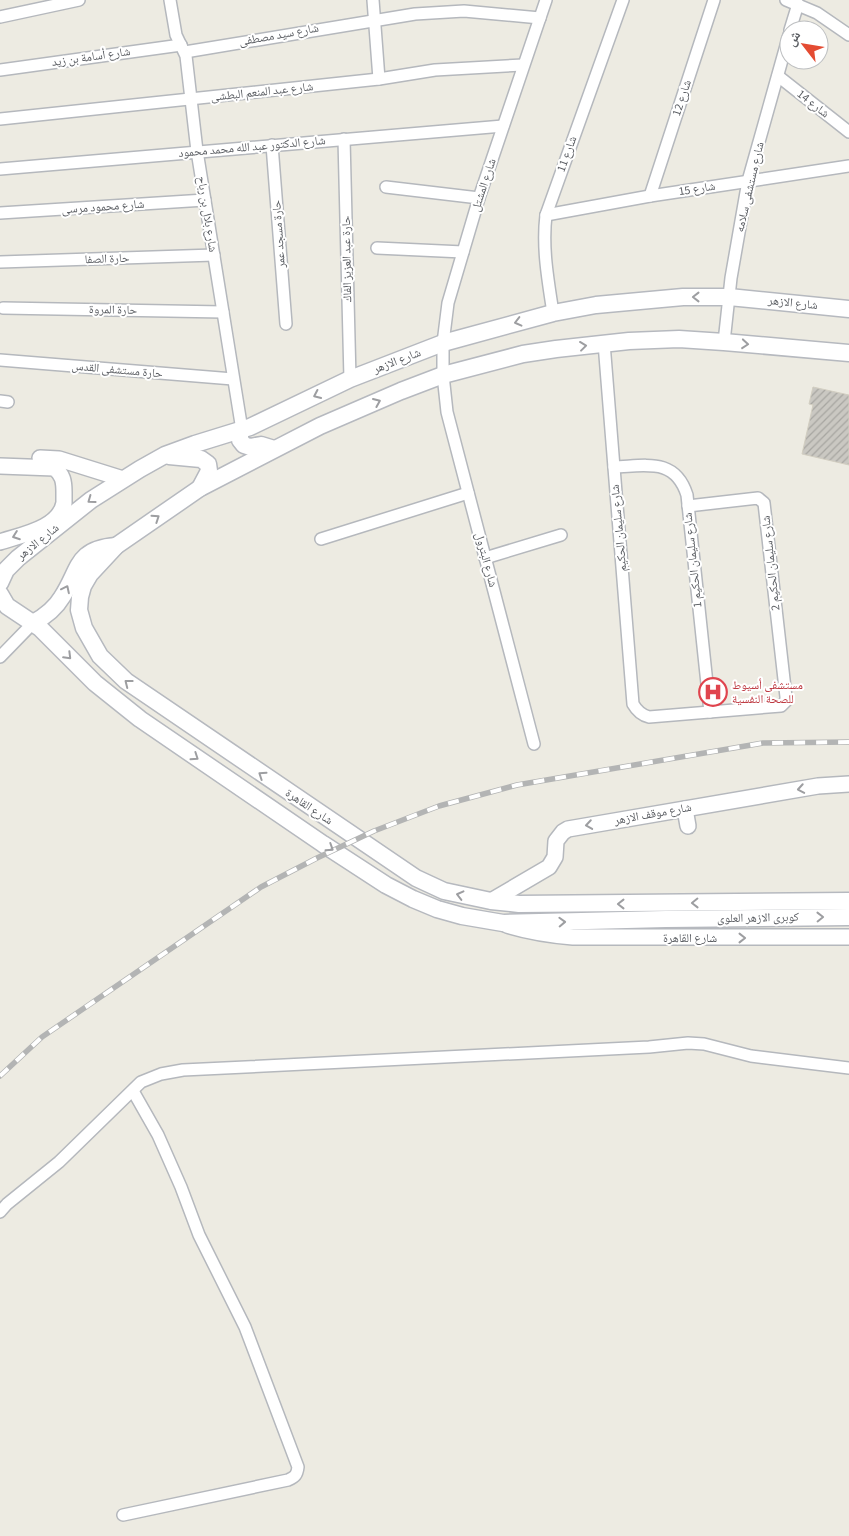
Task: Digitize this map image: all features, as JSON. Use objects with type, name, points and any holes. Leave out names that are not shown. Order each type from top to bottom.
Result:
[{"type":"main road","name":"شارع الازهر","points":[[32,623],[1,590],[18,558],[90,500],[165,456],[210,439],[242,430],[350,379],[443,343],[553,313],[596,306],[683,297],[729,297],[849,309]]},
{"type":"main road","points":[[32,623],[47,614],[62,598],[76,568],[86,556],[100,549],[116,546],[200,488],[274,449],[361,408],[443,375],[523,354],[604,343],[651,340],[724,342],[849,353]]},
{"type":"main road","points":[[242,430],[240,440],[244,445],[250,447],[261,445],[274,449]]},
{"type":"main road","points":[[165,456],[192,458],[208,464],[209,471],[200,488]]},
{"type":"main road","name":"شارع القاهرة","points":[[116,546],[90,574],[83,586],[79,610],[84,628],[100,656],[110,668],[146,696],[416,878],[444,891],[491,901],[668,911]]},
{"type":"main road","name":"شارع القاهرة","points":[[32,623],[95,683],[140,719],[315,839],[386,885],[413,899],[437,909],[462,916],[503,923],[668,911]]},
{"type":"main road","name":"كوبرى الازهر العلوى","points":[[668,911],[849,901]]},
{"type":"main road","name":"كوبرى الازهر العلوى","points":[[668,911],[849,917]]},
{"type":"street","points":[[0,17],[79,0]]},
{"type":"street","name":"شارع بلال بن رباح","points":[[173,0],[176,35],[183,48],[197,151],[242,430]]},
{"type":"street","points":[[373,0],[379,79]]},
{"type":"street","name":"شارع المشتل","points":[[443,375],[443,343],[448,303],[479,198],[546,0]]},
{"type":"street","name":"شارع 11","points":[[553,313],[545,264],[546,214],[623,0]]},
{"type":"street","name":"شارع 12","points":[[650,196],[714,0]]},
{"type":"street","points":[[786,0],[817,13],[849,35]]},
{"type":"street","points":[[793,20],[798,4]]},
{"type":"street","name":"شارع سيد مصطفى","points":[[183,48],[415,14],[464,11],[540,18]]},
{"type":"street","name":"شارع أسامة بن زيد","points":[[0,70],[183,48]]},
{"type":"street","name":"شارع عبد المنعم البطشى","points":[[0,119],[379,79],[435,70],[524,65]]},
{"type":"street","name":"شارع مستشفى سلامه","points":[[724,342],[729,297],[748,181],[780,70]]},
{"type":"street","name":"شارع 14","points":[[778,76],[849,132]]},
{"type":"street","name":"شارع الدكتور عبد الله محمد محمود","points":[[0,168],[503,126]]},
{"type":"street","name":"حارة عبد العزيز الفاك","points":[[344,139],[350,379]]},
{"type":"street","name":"حارة مسجد عمر","points":[[272,145],[286,324]]},
{"type":"street","name":"شارع 15","points":[[546,214],[650,196],[849,166]]},
{"type":"street","points":[[386,187],[479,198]]},
{"type":"street","name":"شارع محمود مرسى","points":[[0,213],[205,200]]},
{"type":"street","points":[[377,248],[463,252]]},
{"type":"street","name":"حارة الصفا","points":[[0,262],[214,255]]},
{"type":"street","name":"حارة المروة","points":[[3,308],[223,312]]},
{"type":"street","name":"شارع سليمان الحكيم","points":[[604,343],[633,704],[638,712],[649,717],[710,712]]},
{"type":"street","name":"حارة مستشفى القدس","points":[[0,360],[233,380]]},
{"type":"street","name":"شارع البترول","points":[[443,375],[447,412],[534,744]]},
{"type":"street","points":[[0,458],[58,459],[123,479]]},
{"type":"street","points":[[0,466],[54,468],[63,480],[64,494],[64,504],[52,521],[41,528],[0,542]]},
{"type":"street","name":"شارع سليمان الحكيم 1","points":[[614,466],[653,466],[667,469],[679,477],[683,483],[688,506],[710,712]]},
{"type":"street","points":[[321,539],[468,492]]},
{"type":"street","name":"شارع سليمان الحكيم 2","points":[[688,506],[758,498],[764,503],[786,701],[781,706],[710,712]]},
{"type":"street","points":[[485,558],[561,535]]},
{"type":"street","points":[[0,657],[32,623]]},
{"type":"street","name":"شارع موقف الازهر","points":[[491,901],[549,867],[555,857],[558,836],[568,829],[818,786],[849,784]]},
{"type":"street","points":[[685,809],[688,826]]},
{"type":"street","name":"شارع القاهرة","points":[[503,923],[546,935],[573,937],[849,937]]},
{"type":"street","points":[[0,1212],[59,1162],[141,1082],[161,1074],[183,1070],[649,1047],[688,1043],[711,1046],[751,1056],[849,1068]]},
{"type":"street","points":[[123,1515],[288,1480],[294,1478],[298,1473],[298,1467],[245,1327],[199,1235],[181,1187],[158,1135],[133,1091]]},
{"type":"building","points":[[813,387],[849,395],[849,465],[802,454],[813,405],[809,404]]},
{"type":"railway","points":[[0,1076],[42,1037],[261,887],[374,831],[439,806],[517,785],[763,743],[849,742]]},
{"type":"place","name":"مستشفى أسيوط للصحة النفسية","points":[[713,692]]}]
